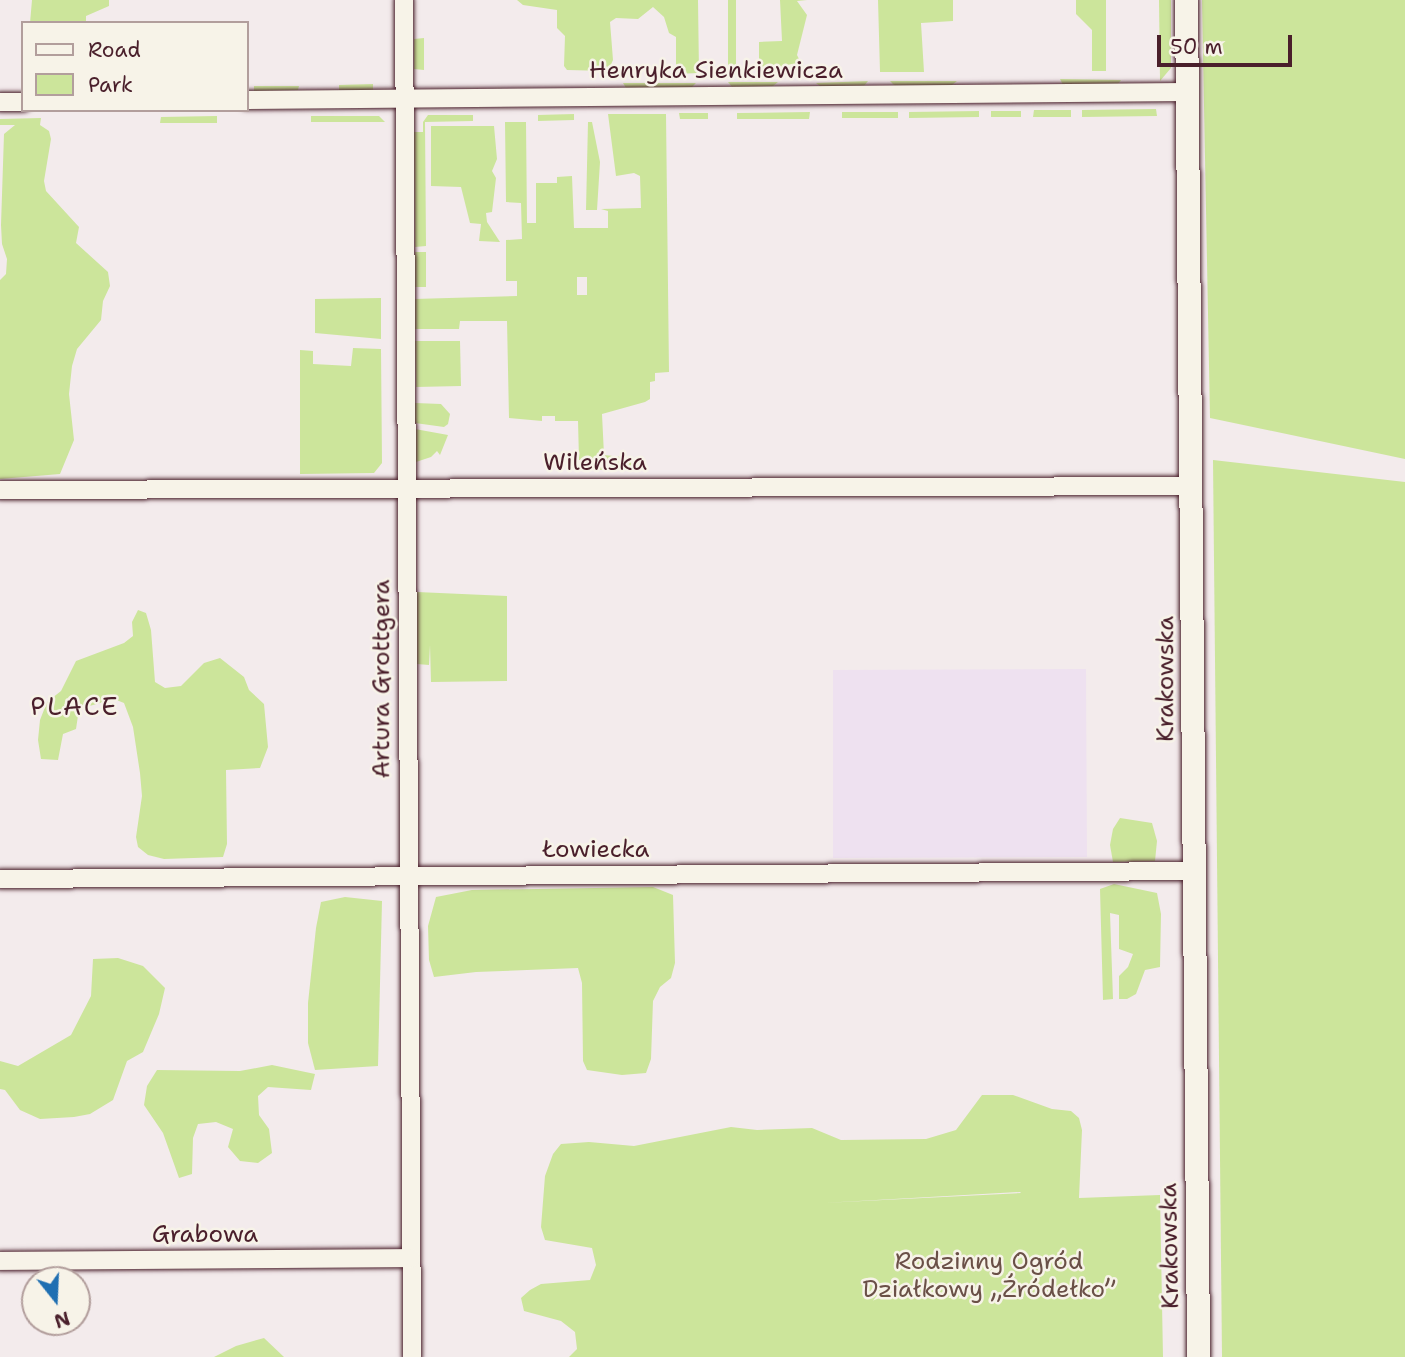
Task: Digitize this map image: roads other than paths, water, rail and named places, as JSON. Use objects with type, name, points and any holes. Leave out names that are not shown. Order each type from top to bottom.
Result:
[{"type":"street","name":"Artura Grottgera","points":[[404,0],[412,1357]]},
{"type":"street","name":"Krakowska","points":[[1186,0],[1198,1357]]},
{"type":"street","name":"Henryka Sienkiewicza","points":[[248,100],[1186,92]]},
{"type":"street","points":[[0,102],[21,102]]},
{"type":"street","name":"Wileńska","points":[[0,490],[1189,486]]},
{"type":"street","name":"Łowiecka","points":[[0,879],[1193,871]]},
{"type":"street","name":"Grabowa","points":[[0,1261],[411,1258]]},
{"type":"district","name":"PLACE","points":[[75,706]]},
{"type":"park label","name":"Rodzinny Ogród Działkowy „Źródełko”","points":[[989,1276]]}]
